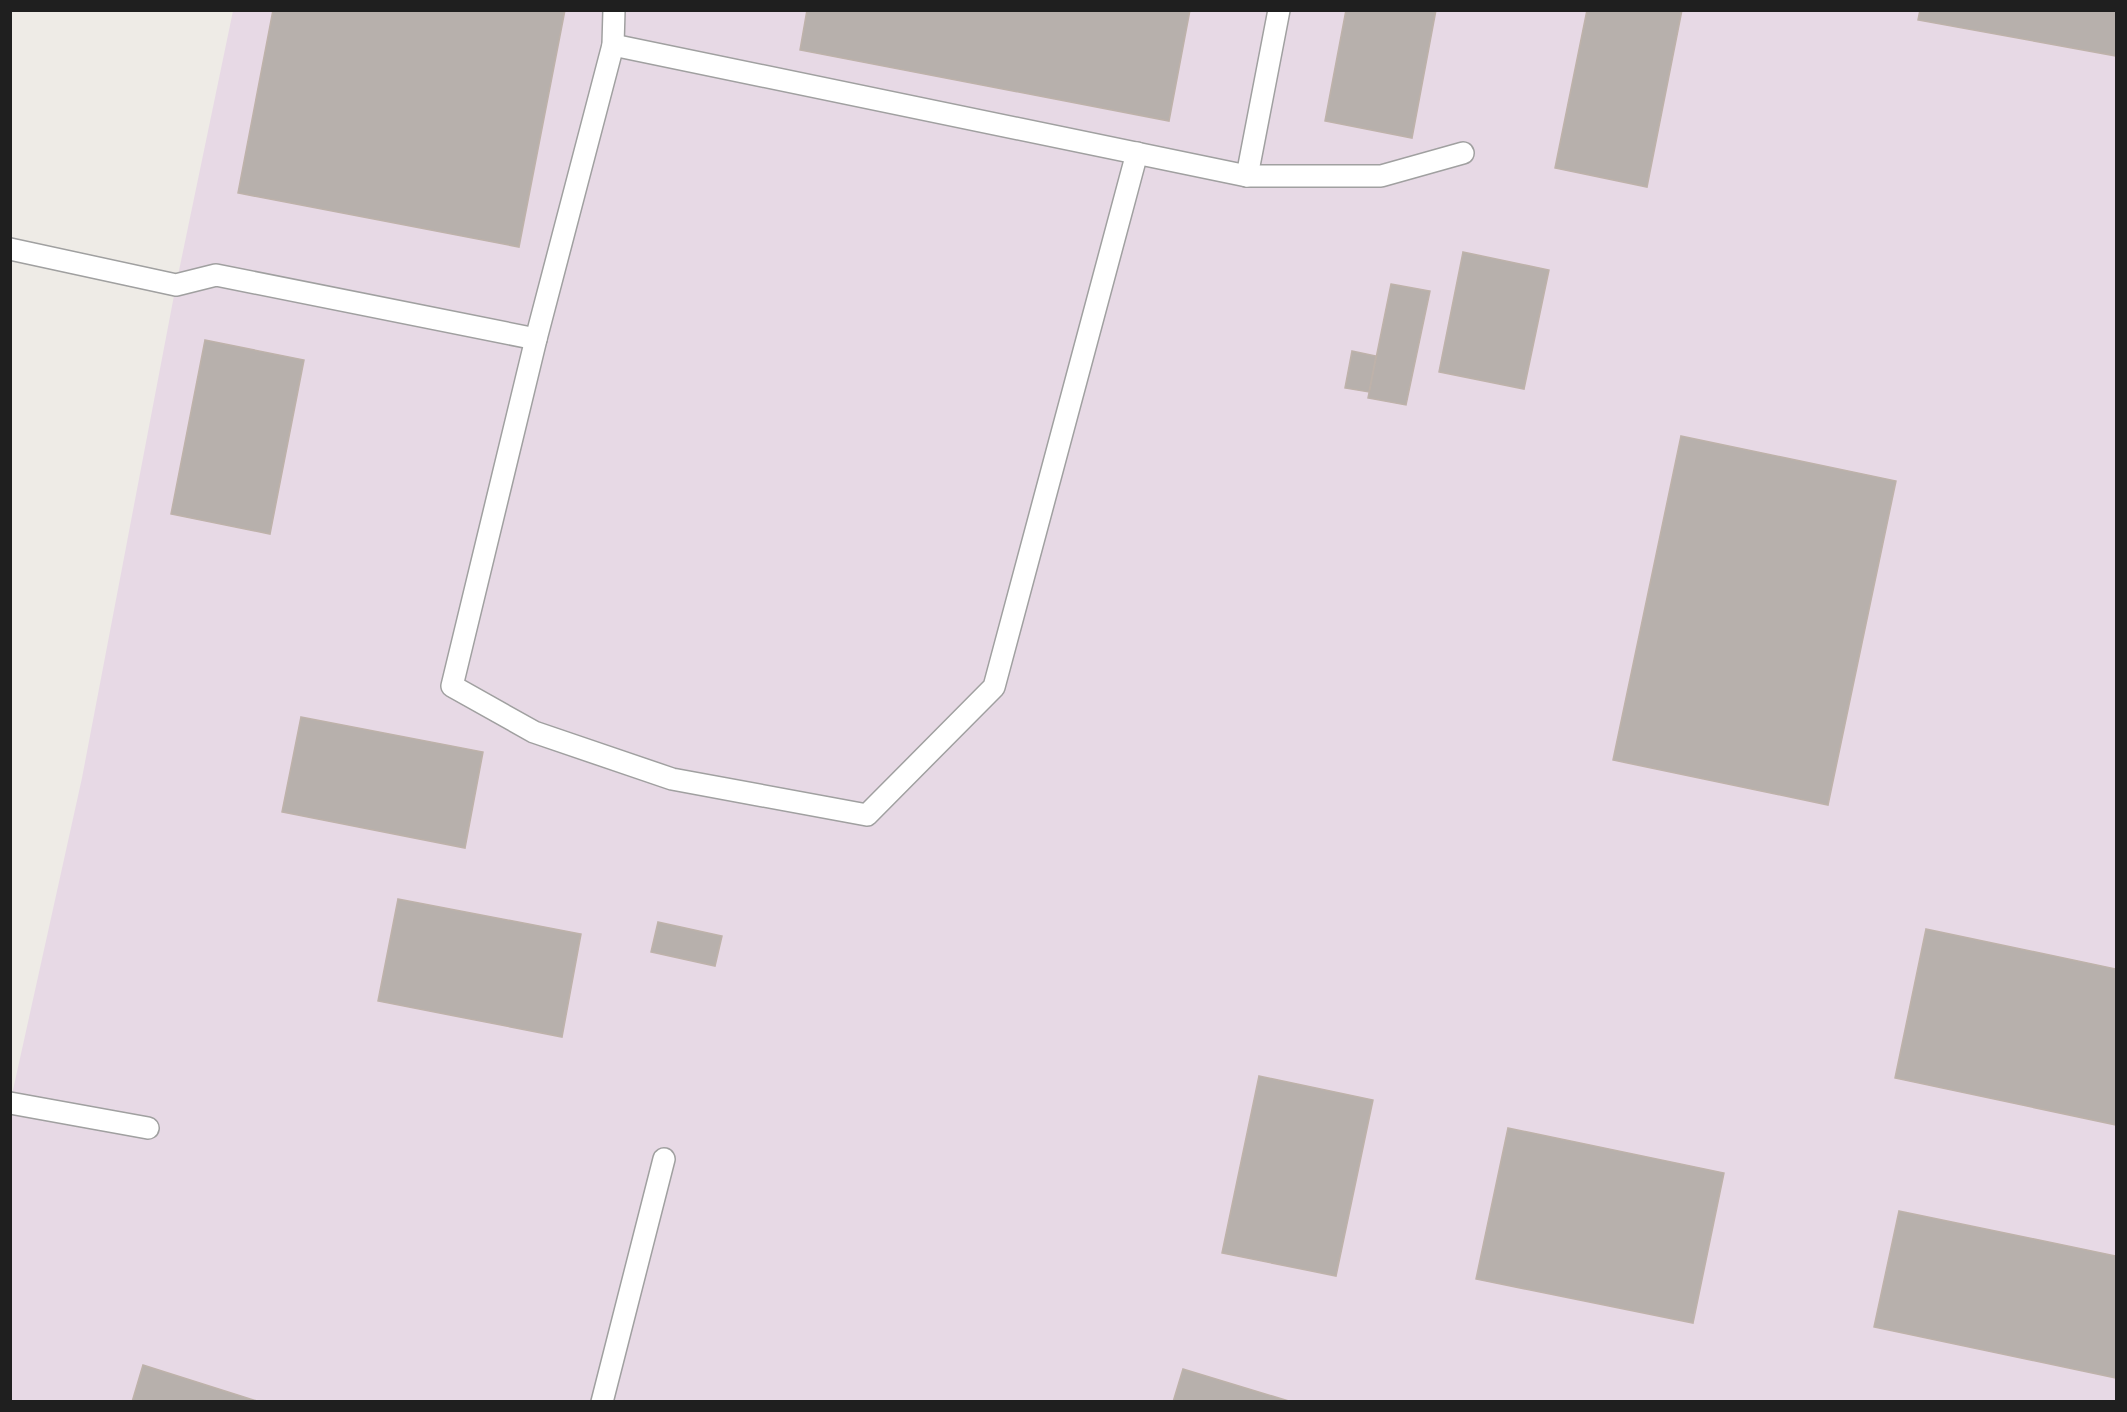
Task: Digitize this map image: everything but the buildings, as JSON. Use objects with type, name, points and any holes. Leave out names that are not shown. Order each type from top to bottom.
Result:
[{"type":"lane","points":[[614,10],[614,45],[536,339],[452,686],[534,732],[672,779],[867,815],[994,687],[1137,153]]},
{"type":"lane","points":[[1247,176],[1278,10]]},
{"type":"lane","points":[[614,45],[1247,176],[1381,176],[1463,153]]},
{"type":"lane","points":[[10,249],[176,285],[216,275],[536,339]]},
{"type":"lane","points":[[10,1102],[148,1128]]},
{"type":"lane","points":[[602,1401],[664,1159]]},
{"type":"shaded area","points":[[233,11],[2116,11],[2116,1401],[11,1402],[11,1099],[82,778],[176,285]]}]
